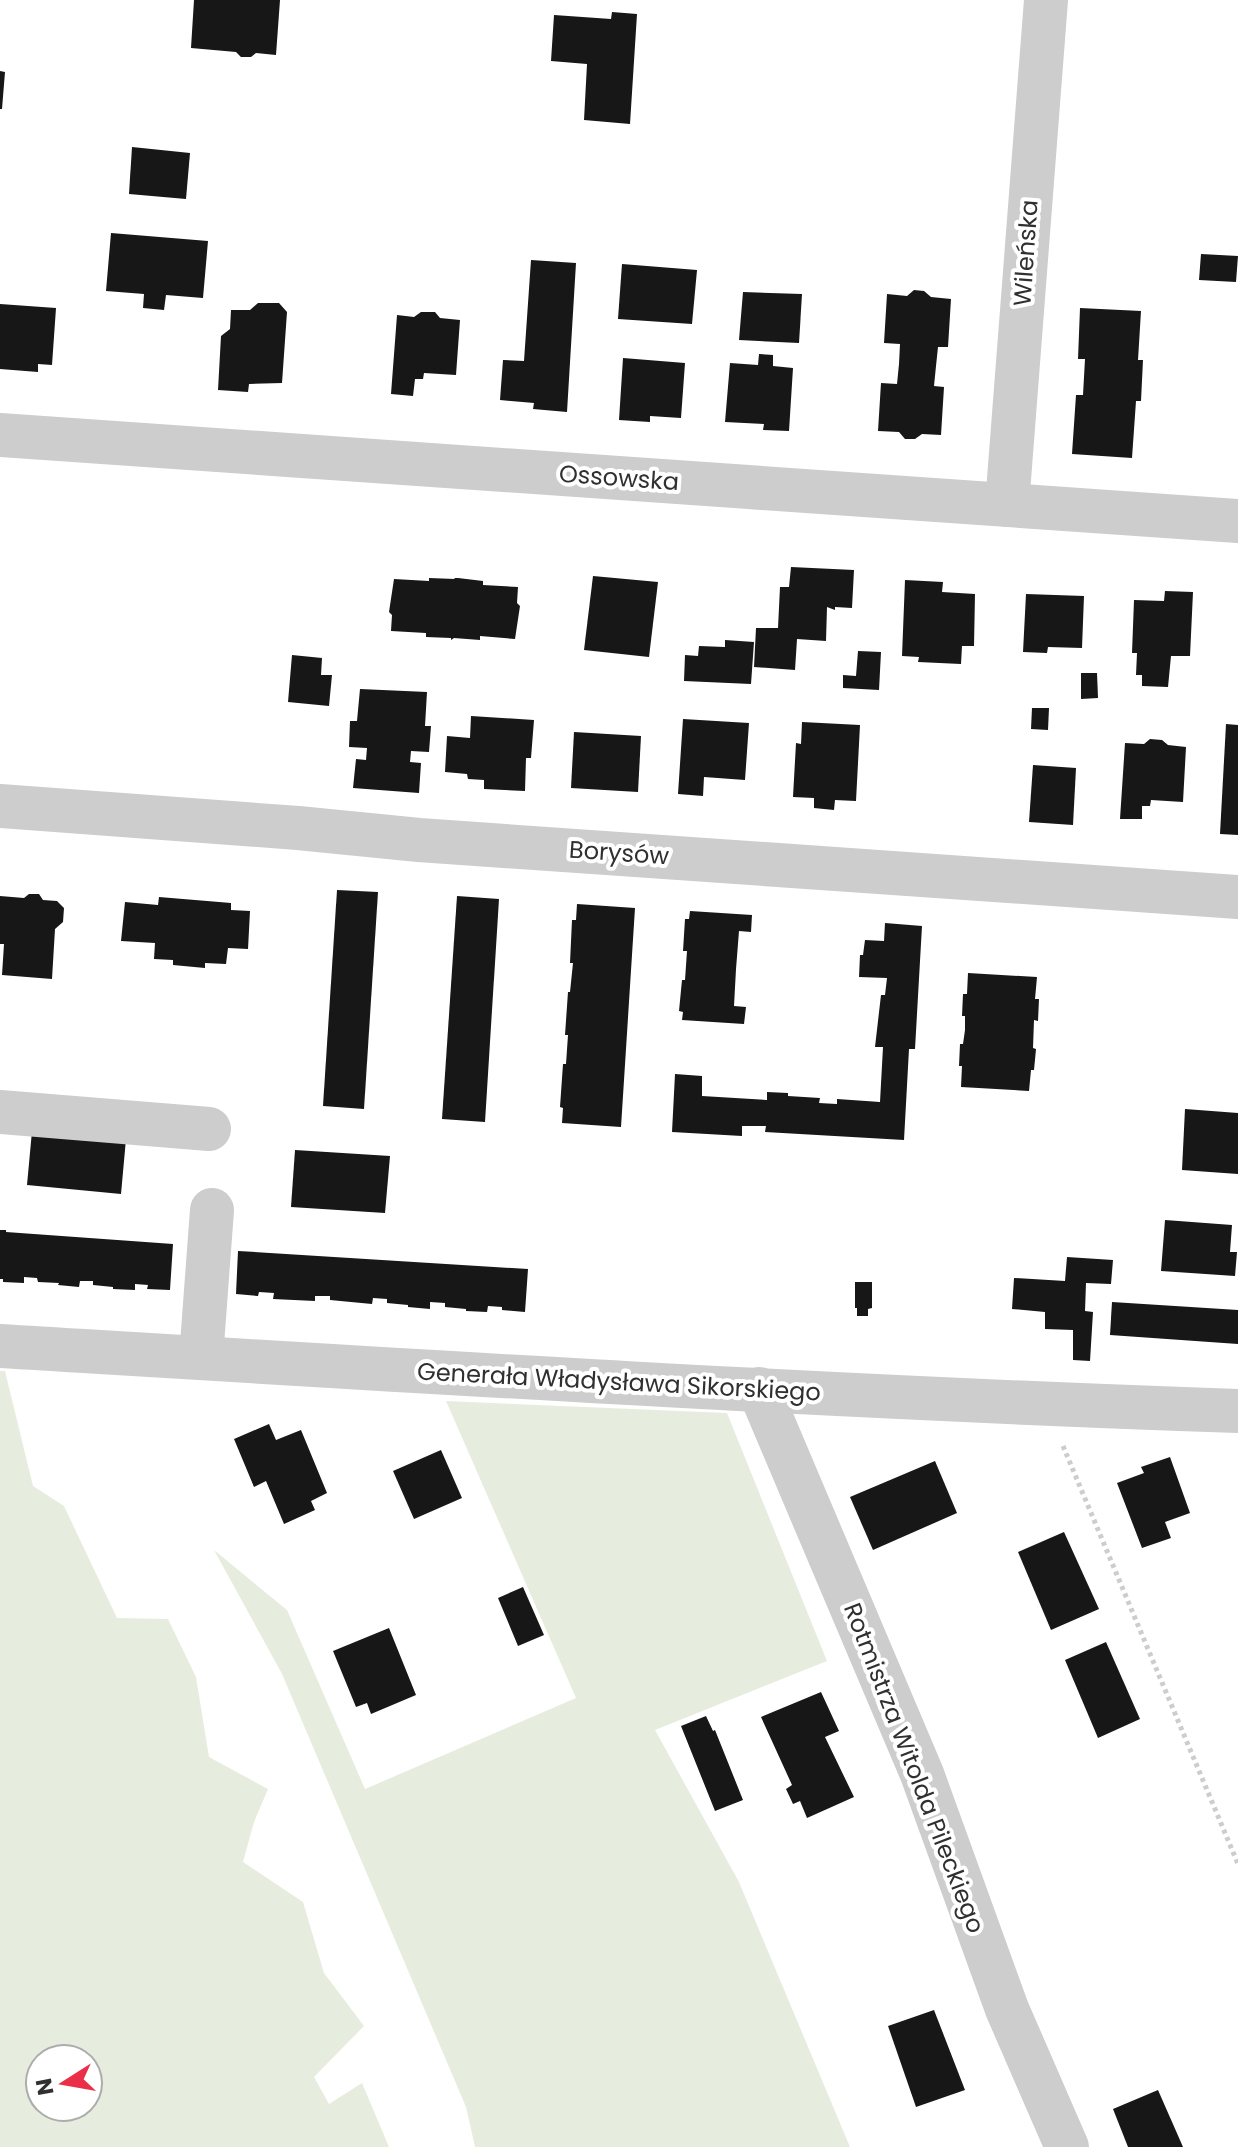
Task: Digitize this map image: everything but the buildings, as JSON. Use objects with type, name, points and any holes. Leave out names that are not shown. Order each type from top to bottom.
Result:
[{"type":"street","name":"Wileńska","points":[[1007,505],[1046,0]]},
{"type":"street","name":"Ossowska","points":[[0,435],[1238,521]]},
{"type":"street","name":"Borysów","points":[[0,806],[419,840],[1238,897]]},
{"type":"street","points":[[0,1112],[209,1129]]},
{"type":"street","points":[[201,1358],[212,1210]]},
{"type":"street","name":"Generała Władysława Sikorskiego","points":[[0,1346],[759,1389],[1238,1411]]},
{"type":"street","name":"Rotmistrza Witolda Pileckiego","points":[[759,1389],[922,1774],[1007,2009],[1067,2147]]},
{"type":"path","points":[[1046,1404],[1238,1864]]},
{"type":"green space","points":[[0,1371],[5,1371],[33,1486],[64,1506],[117,1618],[168,1619],[196,1677],[209,1757],[268,1789],[254,1822],[243,1862],[303,1902],[324,1973],[364,2026],[314,2077],[329,2104],[362,2083],[389,2147],[0,2147]]},
{"type":"green space","points":[[446,1401],[727,1413],[827,1661],[655,1730],[739,1882],[850,2147],[475,2147],[466,2107],[282,1674],[214,1550],[287,1610],[365,1789],[576,1698]]}]
